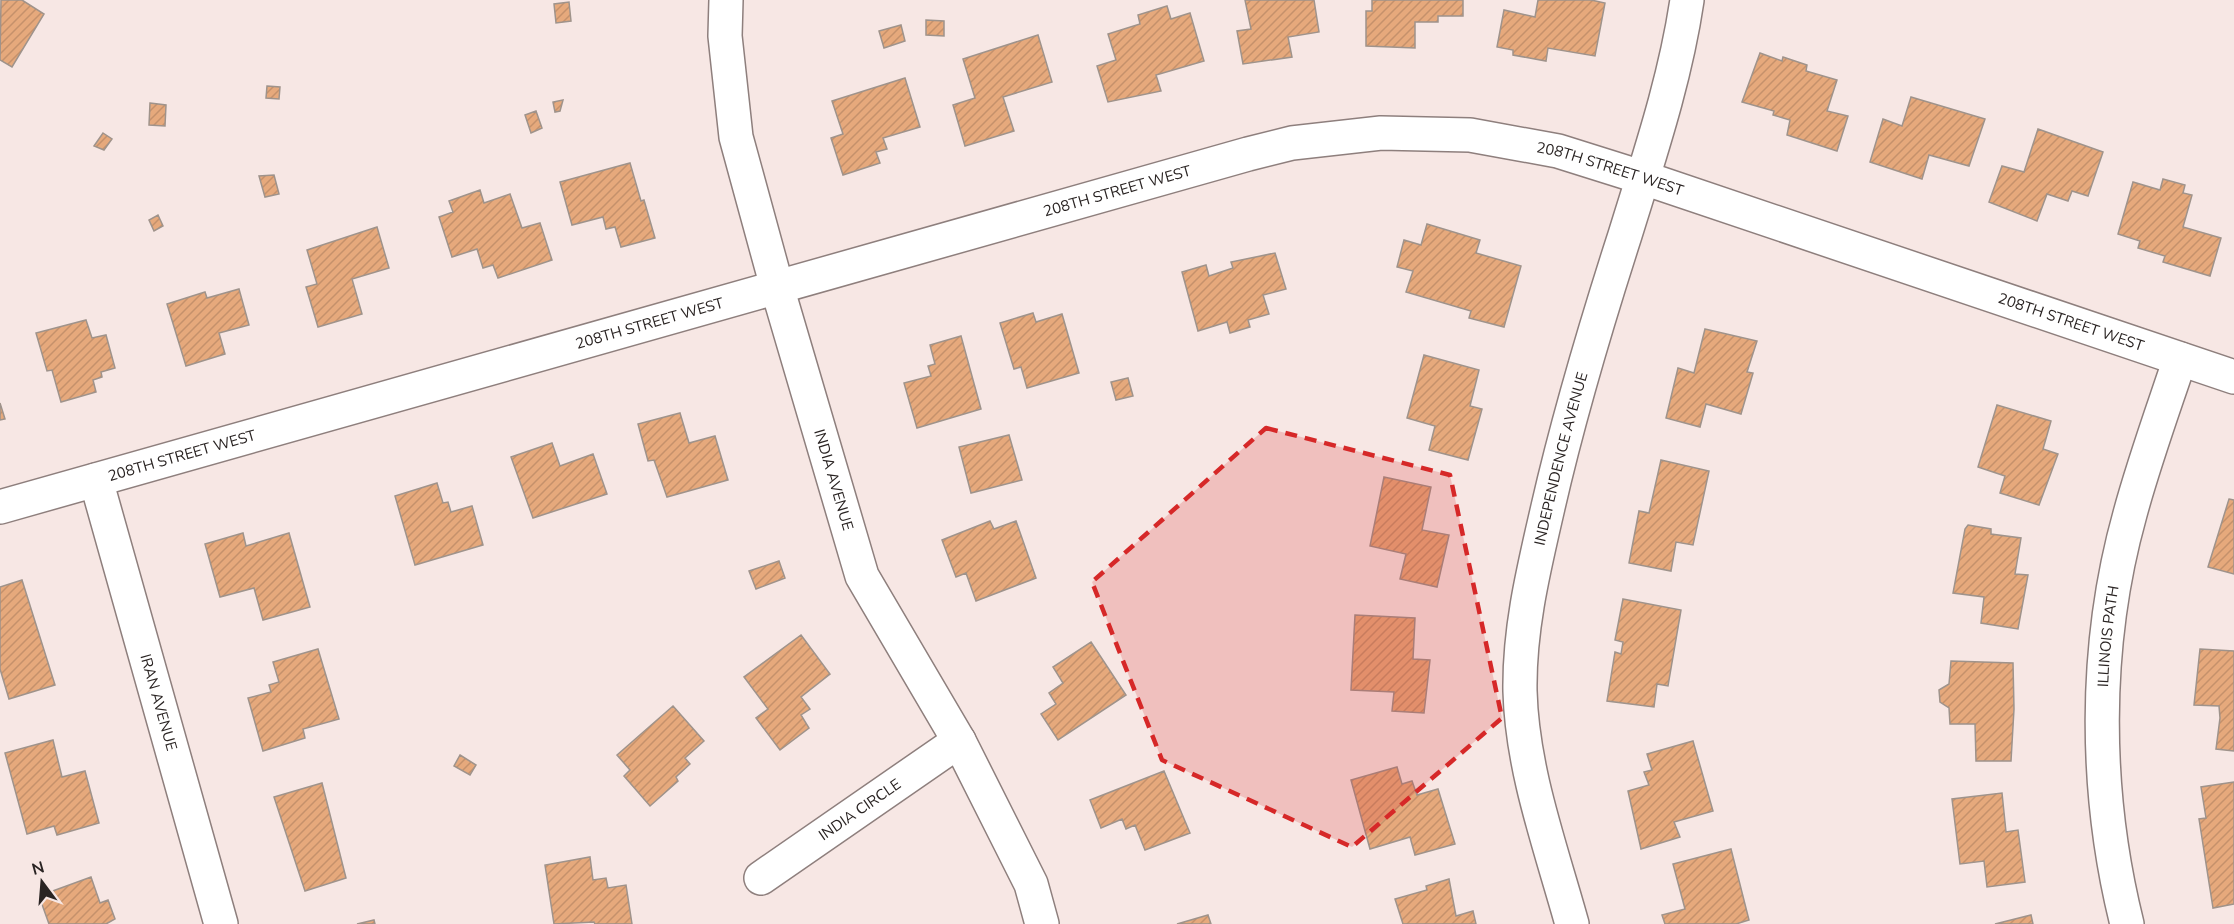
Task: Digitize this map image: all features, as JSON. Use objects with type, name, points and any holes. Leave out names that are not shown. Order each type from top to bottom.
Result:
[{"type":"street","name":"INDIA AVENUE","points":[[726,0],[725,36],[736,137],[777,288],[862,576],[959,741],[1031,884],[1042,924]]},
{"type":"street","name":"INDEPENDENCE AVENUE","points":[[1572,924],[1533,782],[1526,746],[1520,691],[1522,637],[1530,583],[1575,400],[1670,87],[1681,41],[1687,0]]},
{"type":"street","name":"208TH STREET WEST","points":[[0,507],[1248,154],[1292,143],[1381,133],[1470,135],[1558,151],[2234,377]]},
{"type":"street","name":"ILLINOIS PATH","points":[[2127,924],[2110,835],[2104,766],[2103,705],[2109,631],[2117,572],[2130,514],[2180,358]]},
{"type":"street","name":"IRAN AVENUE","points":[[96,480],[221,924]]},
{"type":"street","name":"INDIA CIRCLE","points":[[761,878],[959,741]]},
{"type":"highlighted area","points":[[1266,428],[1450,475],[1502,718],[1352,847],[1162,760],[1092,582]]},
{"type":"building","points":[[1,0],[22,0],[44,14],[12,67],[0,60]]},
{"type":"building","points":[[1245,0],[1314,0],[1319,32],[1288,37],[1292,57],[1243,64],[1237,31],[1251,29]]},
{"type":"building","points":[[1372,0],[1463,0],[1463,16],[1438,16],[1438,22],[1415,22],[1415,48],[1366,46],[1366,11],[1372,11]]},
{"type":"building","points":[[1538,0],[1591,0],[1605,3],[1595,56],[1548,48],[1546,61],[1513,55],[1513,50],[1497,47],[1504,10],[1535,17]]},
{"type":"building","points":[[569,2],[571,21],[556,23],[554,4]]},
{"type":"building","points":[[1167,6],[1171,19],[1190,13],[1204,61],[1156,75],[1161,91],[1108,102],[1097,66],[1116,60],[1108,34],[1140,24],[1138,15]]},
{"type":"building","points":[[926,20],[944,21],[944,36],[926,35]]},
{"type":"building","points":[[901,25],[905,41],[884,48],[879,31]]},
{"type":"building","points":[[1038,35],[1052,82],[1003,97],[1014,131],[965,146],[953,105],[975,98],[963,59]]},
{"type":"building","points":[[1760,53],[1782,61],[1783,57],[1807,65],[1806,71],[1837,80],[1827,111],[1848,116],[1837,151],[1787,135],[1790,120],[1773,115],[1774,111],[1742,102]]},
{"type":"building","points":[[905,78],[920,127],[883,138],[887,149],[876,152],[880,163],[843,175],[831,138],[843,134],[832,101]]},
{"type":"building","points":[[267,86],[280,87],[279,99],[266,98]]},
{"type":"building","points":[[1911,97],[1985,119],[1969,166],[1929,155],[1922,179],[1870,162],[1883,119],[1902,126]]},
{"type":"building","points":[[563,100],[560,111],[555,112],[553,102]]},
{"type":"building","points":[[150,103],[166,105],[165,126],[149,125]]},
{"type":"building","points":[[536,111],[542,128],[531,133],[525,115]]},
{"type":"building","points":[[2038,129],[2103,152],[2088,196],[2072,191],[2068,201],[2047,194],[2037,221],[1989,202],[2002,166],[2024,172]]},
{"type":"building","points":[[103,133],[112,139],[104,150],[94,146]]},
{"type":"building","points":[[630,163],[655,238],[621,247],[615,227],[606,229],[603,217],[572,225],[560,182]]},
{"type":"building","points":[[274,175],[279,194],[265,197],[259,176]]},
{"type":"building","points":[[2163,179],[2185,185],[2183,193],[2192,195],[2183,227],[2221,238],[2210,276],[2163,262],[2165,256],[2138,248],[2140,241],[2118,234],[2133,182],[2160,190]]},
{"type":"building","points":[[480,190],[484,203],[510,194],[522,228],[540,223],[552,260],[498,278],[493,265],[483,268],[477,249],[452,257],[439,217],[453,212],[449,201]]},
{"type":"building","points":[[158,215],[163,226],[154,231],[149,220]]},
{"type":"building","points":[[1427,224],[1480,240],[1476,253],[1521,266],[1504,327],[1469,318],[1471,311],[1406,292],[1413,271],[1397,267],[1404,240],[1421,245]]},
{"type":"building","points":[[377,227],[389,268],[352,279],[362,314],[318,327],[306,287],[317,284],[307,250]]},
{"type":"building","points":[[1275,253],[1286,289],[1263,295],[1269,314],[1248,320],[1250,327],[1230,333],[1227,322],[1198,331],[1182,272],[1206,265],[1209,276],[1233,268],[1231,262]]},
{"type":"building","points":[[239,289],[249,325],[219,333],[225,354],[186,366],[167,304],[205,292],[207,298]]},
{"type":"building","points":[[1033,313],[1036,322],[1062,314],[1079,373],[1027,388],[1021,367],[1014,369],[1000,323]]},
{"type":"building","points":[[86,320],[92,338],[106,335],[115,368],[101,372],[102,377],[93,380],[96,392],[61,402],[52,370],[47,371],[36,333]]},
{"type":"building","points":[[1705,329],[1757,341],[1747,372],[1753,373],[1741,414],[1706,404],[1700,427],[1666,418],[1678,368],[1694,373]]},
{"type":"building","points":[[961,336],[981,409],[917,428],[904,383],[931,376],[928,366],[935,364],[930,345]]},
{"type":"building","points":[[1424,355],[1479,370],[1470,406],[1482,409],[1468,460],[1429,450],[1435,426],[1407,418]]},
{"type":"building","points":[[1128,378],[1133,396],[1116,400],[1111,382]]},
{"type":"building","points":[[0,403],[5,419],[0,420]]},
{"type":"building","points":[[1997,405],[2051,421],[2043,449],[2058,454],[2039,505],[2000,493],[2005,476],[1978,467]]},
{"type":"building","points":[[680,413],[689,443],[715,436],[728,480],[667,497],[654,460],[648,461],[638,424]]},
{"type":"building","points":[[1009,435],[1022,480],[971,493],[959,447]]},
{"type":"building","points":[[552,443],[560,466],[593,454],[607,494],[533,518],[511,457]]},
{"type":"building","points":[[1661,460],[1709,471],[1693,545],[1676,542],[1671,571],[1629,563],[1639,511],[1649,513]]},
{"type":"building","points":[[1384,477],[1431,487],[1422,530],[1449,535],[1437,587],[1400,579],[1406,554],[1370,546]]},
{"type":"building","points":[[437,483],[443,503],[448,502],[451,512],[472,506],[483,545],[415,565],[395,496]]},
{"type":"building","points":[[2229,499],[2234,500],[2234,574],[2208,567]]},
{"type":"building","points":[[990,521],[994,529],[1016,521],[1036,578],[976,601],[966,573],[956,577],[942,540]]},
{"type":"building","points":[[1968,525],[1991,529],[1991,534],[2021,538],[2015,574],[2028,575],[2018,629],[1981,623],[1984,597],[1953,593],[1965,529]]},
{"type":"building","points":[[243,533],[246,546],[289,533],[310,607],[263,620],[254,588],[220,597],[205,544]]},
{"type":"building","points":[[779,561],[785,578],[756,589],[749,571]]},
{"type":"building","points":[[22,580],[55,685],[9,699],[0,669],[0,587]]},
{"type":"building","points":[[1623,599],[1681,610],[1668,686],[1657,684],[1654,707],[1607,701],[1615,652],[1621,654],[1623,642],[1615,640]]},
{"type":"building","points":[[1355,615],[1415,618],[1413,659],[1430,660],[1424,713],[1392,711],[1394,692],[1351,690]]},
{"type":"building","points":[[801,635],[830,674],[801,697],[810,709],[801,715],[809,728],[780,750],[756,718],[768,709],[744,677]]},
{"type":"building","points":[[1091,642],[1126,695],[1058,740],[1041,714],[1056,704],[1049,693],[1063,683],[1053,667]]},
{"type":"building","points":[[318,649],[339,719],[303,729],[305,738],[263,751],[248,698],[271,692],[269,685],[279,682],[273,662]]},
{"type":"building","points":[[2200,649],[2234,651],[2234,751],[2216,749],[2220,718],[2219,706],[2194,705]]},
{"type":"building","points":[[1951,661],[2013,663],[2014,709],[2011,761],[1976,761],[1975,724],[1950,724],[1949,708],[1940,702],[1939,690],[1949,684]]},
{"type":"building","points":[[673,706],[704,741],[685,758],[690,764],[676,777],[678,781],[650,806],[624,776],[630,770],[617,755]]},
{"type":"building","points":[[53,740],[62,777],[85,771],[99,823],[57,835],[54,826],[27,834],[5,753]]},
{"type":"building","points":[[1693,741],[1713,811],[1674,822],[1680,837],[1641,849],[1628,791],[1649,785],[1644,772],[1652,770],[1647,754]]},
{"type":"building","points":[[460,755],[476,765],[470,775],[454,766]]},
{"type":"building","points":[[1397,767],[1402,784],[1412,781],[1417,795],[1438,789],[1455,844],[1415,855],[1410,837],[1370,849],[1351,780]]},
{"type":"building","points":[[1164,771],[1190,833],[1145,850],[1135,825],[1126,829],[1122,819],[1101,828],[1090,800]]},
{"type":"building","points":[[2234,782],[2234,904],[2213,908],[2199,819],[2206,818],[2201,787]]},
{"type":"building","points":[[322,783],[346,878],[305,891],[274,797]]},
{"type":"building","points":[[2002,793],[2006,832],[2018,830],[2025,882],[1987,887],[1984,861],[1960,864],[1952,799]]},
{"type":"building","points":[[1731,849],[1749,920],[1736,924],[1665,924],[1662,915],[1685,909],[1673,864]]},
{"type":"building","points":[[590,857],[593,880],[606,878],[608,888],[626,885],[632,924],[595,924],[594,922],[554,924],[545,865]]},
{"type":"building","points":[[91,877],[100,903],[108,900],[115,919],[106,924],[49,924],[39,896]]},
{"type":"building","points":[[1449,879],[1456,916],[1473,911],[1476,924],[1403,924],[1395,899],[1427,890],[1426,886]]},
{"type":"building","points":[[1208,915],[1211,924],[1177,924]]},
{"type":"building","points":[[2031,915],[2033,924],[1995,924]]},
{"type":"building","points":[[374,920],[375,924],[357,924]]}]
